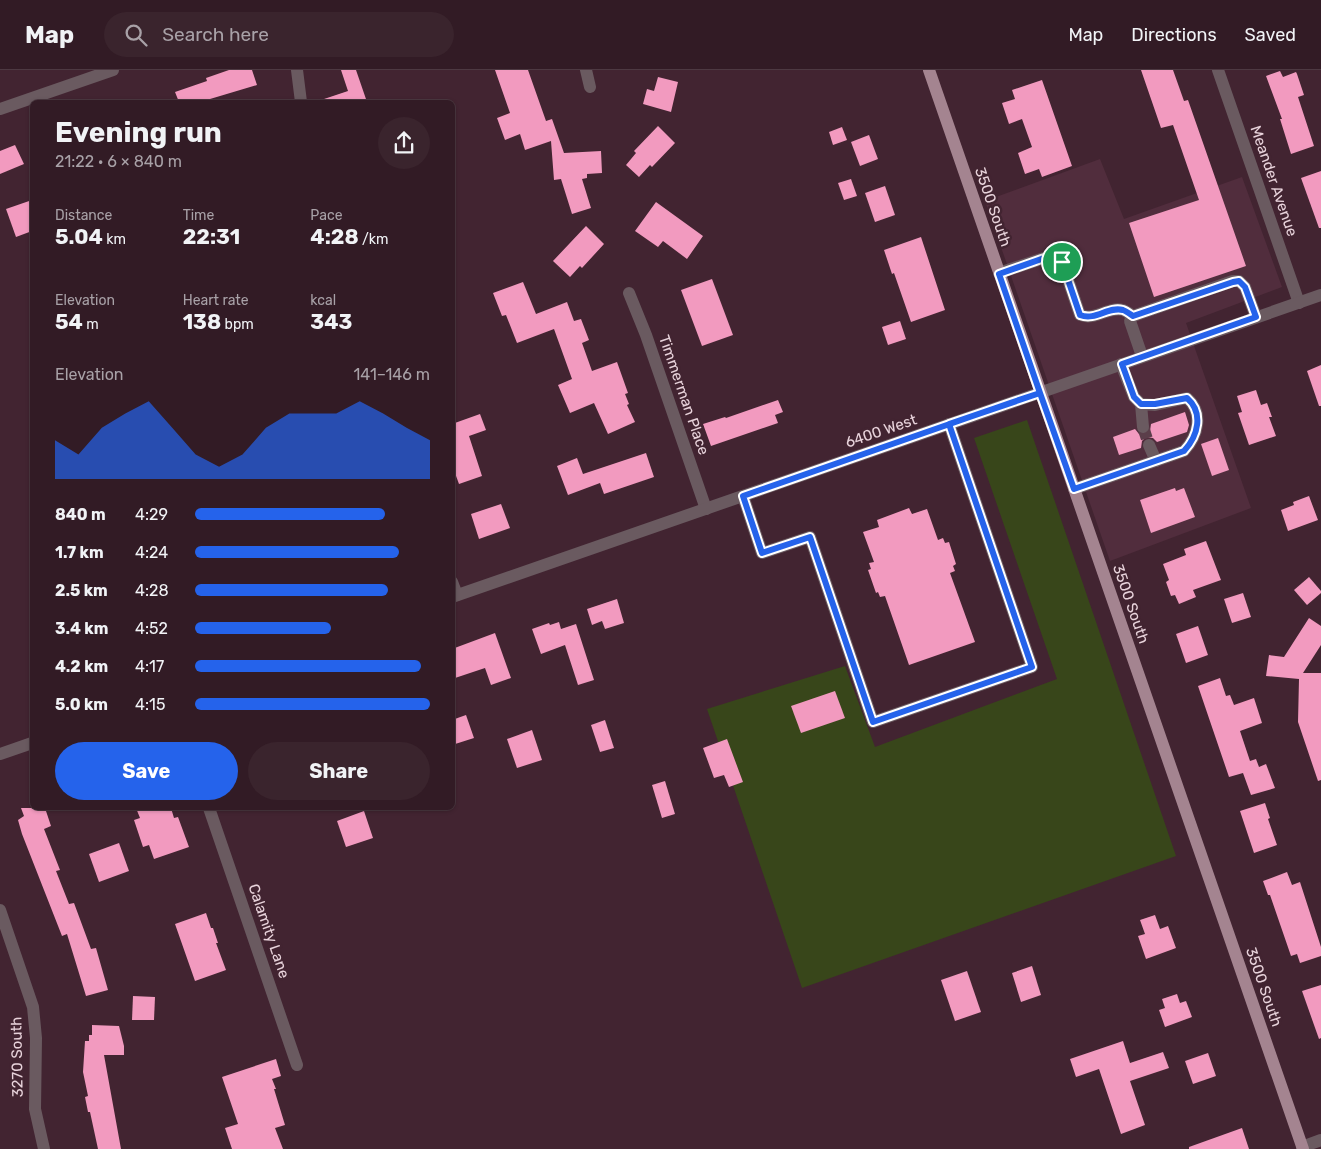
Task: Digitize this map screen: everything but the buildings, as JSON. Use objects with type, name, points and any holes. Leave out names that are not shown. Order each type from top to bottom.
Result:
[{"type":"main road","name":"3500 South","points":[[929,70],[1302,1148]]},
{"type":"street","points":[[43,98],[113,70]]},
{"type":"street","points":[[297,70],[301,100]]},
{"type":"street","points":[[586,70],[590,88]]},
{"type":"street","name":"Meander Avenue","points":[[1218,70],[1299,303]]},
{"type":"street","points":[[0,109],[30,101]]},
{"type":"street","points":[[999,274],[1050,256],[1058,257],[1062,262],[1080,315],[1086,318],[1113,310],[1123,310],[1133,316]]},
{"type":"street","points":[[1142,356],[1130,321],[1133,316],[1239,281],[1245,287],[1256,317]]},
{"type":"street","name":"Timmerman Place","points":[[629,293],[646,335],[706,509]]},
{"type":"street","name":"6400 West","points":[[455,596],[1321,295]]},
{"type":"street","points":[[1074,489],[1184,451],[1190,444],[1198,423],[1197,412],[1193,403],[1187,398],[1155,404],[1141,404],[1134,397],[1122,364]]},
{"type":"street","points":[[1141,404],[1140,411],[1143,427]]},
{"type":"street","points":[[743,496],[762,553],[810,537],[873,722],[1032,667],[949,424]]},
{"type":"street","points":[[1149,445],[1156,461]]},
{"type":"street","points":[[0,754],[30,744]]},
{"type":"street","name":"Calamity Lane","points":[[210,810],[298,1065]]},
{"type":"street","name":"3270 South","points":[[0,910],[33,1007],[36,1038],[35,1109],[44,1149]]},
{"type":"street","points":[[1302,1148],[1321,1140]]},
{"type":"shaded area","points":[[1100,159],[1124,219],[1242,177],[1282,287],[1186,323],[1251,508],[1110,561],[985,201]]},
{"type":"green space","points":[[1027,420],[1176,856],[802,988],[707,709],[845,666],[875,747],[1057,679],[974,438]]},
{"type":"tunnel","points":[[1143,427],[1149,445]]},
{"type":"route","points":[[1062,262],[1058,257],[1050,256],[999,274],[1040,393],[1010,403],[743,496],[762,553],[810,537],[873,722],[1032,667],[949,424],[1040,393],[1074,489],[1184,451],[1190,444],[1198,423],[1197,412],[1193,403],[1187,398],[1155,404],[1141,404],[1134,397],[1122,364],[1256,317],[1245,287],[1239,281],[1133,316],[1123,310],[1113,310],[1086,318],[1080,315],[1062,262]]}]
